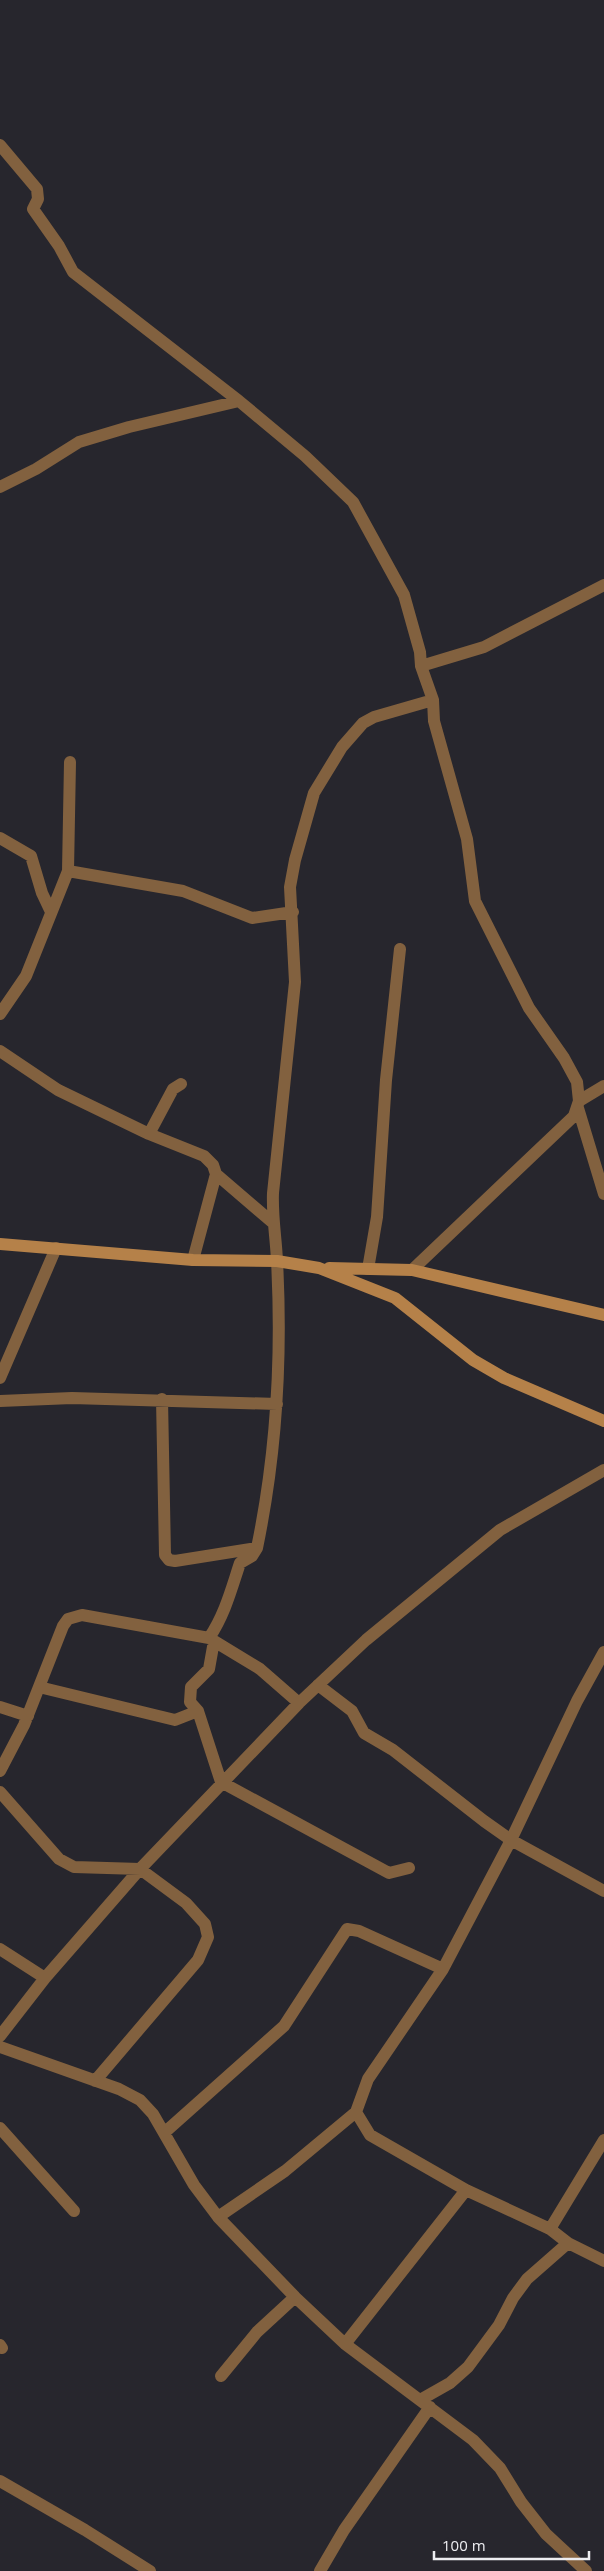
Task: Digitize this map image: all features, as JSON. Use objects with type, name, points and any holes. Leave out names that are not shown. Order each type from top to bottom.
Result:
[{"type":"street","points":[[0,146],[37,189],[38,199],[33,210],[59,246],[73,272],[239,401],[305,456],[353,502],[404,595],[420,652],[421,666],[432,700],[434,721],[467,839],[475,901],[529,1008],[564,1058],[577,1082],[579,1105],[604,1194]]},
{"type":"street","points":[[0,487],[36,469],[79,442],[129,427],[239,401]]},
{"type":"street","points":[[421,666],[484,647],[604,585]]},
{"type":"street","points":[[409,1868],[389,1873],[221,1782],[198,1711],[190,1702],[190,1686],[209,1669],[212,1639],[232,1591],[240,1564],[252,1556],[257,1548],[277,1404],[277,1261],[272,1222],[276,1148],[295,982],[292,878],[314,793],[342,747],[363,723],[374,717],[432,700]]},
{"type":"street","points":[[0,1014],[26,976],[68,871],[70,762]]},
{"type":"street","points":[[0,838],[31,856],[42,893],[51,912]]},
{"type":"street","points":[[68,871],[183,891],[252,918],[293,912]]},
{"type":"street","points":[[368,1269],[377,1217],[386,1080],[400,949]]},
{"type":"street","points":[[0,1051],[58,1090],[149,1134],[204,1156],[213,1165],[216,1174],[272,1222]]},
{"type":"street","points":[[149,1134],[173,1089],[181,1084]]},
{"type":"street","points":[[412,1270],[574,1116],[579,1105],[604,1086]]},
{"type":"street","points":[[193,1260],[216,1174]]},
{"type":"street","points":[[0,1244],[193,1260],[277,1261],[320,1268],[412,1270],[604,1315]]},
{"type":"street","points":[[0,1378],[56,1248]]},
{"type":"street","points":[[320,1268],[395,1298],[473,1360],[504,1378],[604,1421]]},
{"type":"street","points":[[0,1401],[72,1398],[162,1399],[277,1404]]},
{"type":"street","points":[[162,1399],[165,1555],[169,1560],[175,1561],[257,1548]]},
{"type":"street","points":[[0,2036],[45,1978],[140,1869],[221,1782],[299,1703],[366,1640],[500,1530],[604,1470]]},
{"type":"street","points":[[0,1772],[28,1716],[63,1626],[68,1619],[74,1616],[82,1615],[109,1619],[212,1639],[260,1669],[299,1703]]},
{"type":"street","points":[[218,2217],[285,2171],[356,2112],[368,2079],[443,1970],[511,1840],[577,1701],[604,1652]]},
{"type":"street","points":[[318,1685],[352,1711],[364,1733],[394,1750],[511,1840],[604,1891]]},
{"type":"street","points":[[39,1687],[174,1720],[198,1711]]},
{"type":"street","points":[[0,1707],[28,1716]]},
{"type":"street","points":[[0,1792],[59,1859],[74,1867],[140,1869],[186,1904],[205,1924],[208,1937],[198,1960],[95,2081]]},
{"type":"street","points":[[164,2133],[284,2026],[347,1929],[359,1931],[443,1970]]},
{"type":"street","points":[[0,1948],[45,1978]]},
{"type":"street","points":[[0,2047],[95,2081],[140,2100],[153,2114],[194,2185],[218,2217],[295,2297],[345,2344],[473,2440],[500,2468],[521,2502],[546,2534],[586,2571]]},
{"type":"street","points":[[356,2112],[370,2135],[466,2190],[550,2230],[604,2261]]},
{"type":"street","points":[[0,2128],[74,2211]]},
{"type":"street","points":[[550,2230],[604,2140]]},
{"type":"street","points":[[345,2344],[466,2190]]},
{"type":"street","points":[[320,2571],[344,2530],[425,2404],[468,2367],[499,2325],[513,2298],[527,2278],[568,2242]]},
{"type":"street","points":[[220,2376],[257,2332],[295,2297]]},
{"type":"street","points":[[0,2481],[85,2530],[150,2571]]}]
